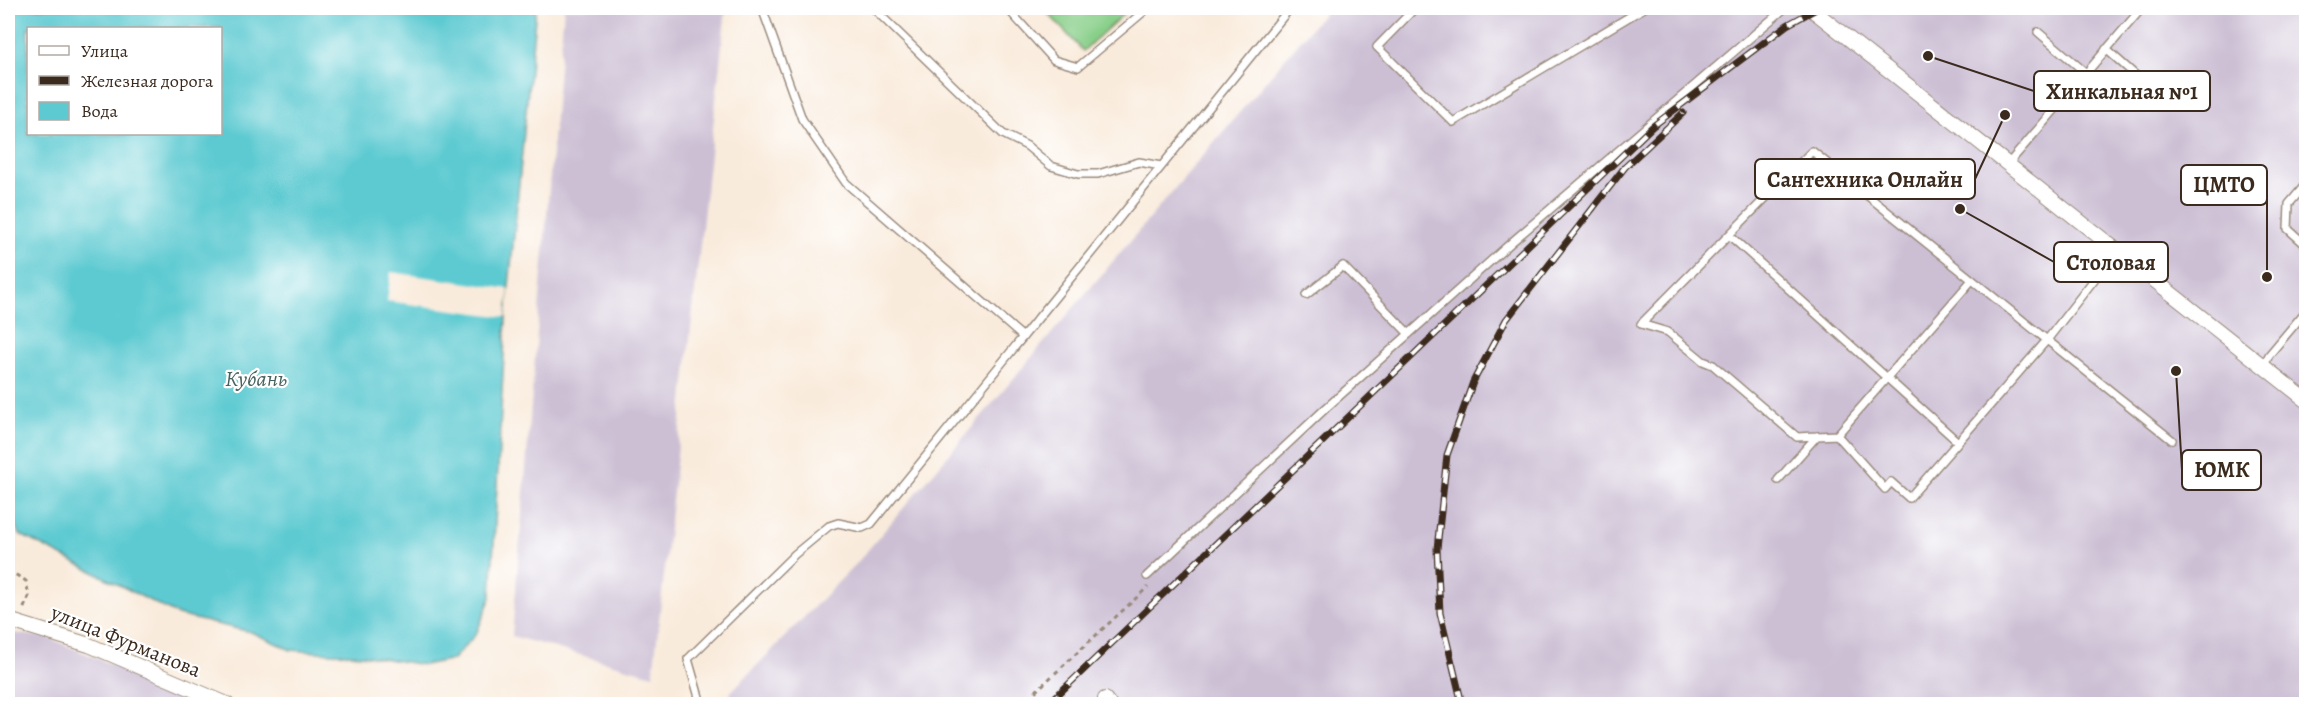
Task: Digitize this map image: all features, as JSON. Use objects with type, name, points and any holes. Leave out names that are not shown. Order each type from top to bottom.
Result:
[{"type":"street","points":[[1810,8],[2307,400]]},
{"type":"street","name":"улица Фурманова","points":[[13,621],[89,645],[227,705]]},
{"type":"lane","points":[[762,8],[802,119],[846,183],[1023,337]]},
{"type":"lane","points":[[873,8],[1003,134],[1028,146],[1051,166],[1089,175],[1139,162],[1161,166]]},
{"type":"lane","points":[[1008,8],[1054,60],[1078,67],[1148,8]]},
{"type":"lane","points":[[701,705],[688,659],[795,554],[829,526],[838,523],[862,528],[871,524],[1290,8]]},
{"type":"lane","points":[[1415,8],[1377,47],[1453,122],[1644,8]]},
{"type":"lane","points":[[1147,576],[1409,334],[1785,8]]},
{"type":"lane","points":[[2009,163],[2142,8]]},
{"type":"lane","points":[[2038,32],[2086,73]]},
{"type":"lane","points":[[2106,49],[2168,104]]},
{"type":"lane","points":[[1972,280],[1837,435],[1797,437],[1713,365],[1703,361],[1668,332],[1641,324],[1812,151],[2172,440]]},
{"type":"lane","points":[[2307,184],[2289,204],[2288,229],[2307,245]]},
{"type":"lane","points":[[1729,235],[1958,442]]},
{"type":"lane","points":[[1837,435],[1885,489],[1891,482],[1909,498],[2047,340],[2117,250]]},
{"type":"lane","points":[[1306,295],[1343,266],[1409,334]]},
{"type":"lane","points":[[2264,366],[2269,356],[2307,311]]},
{"type":"lane","points":[[1778,480],[1817,436]]},
{"type":"path","points":[[8,570],[26,581],[29,596],[13,621]]},
{"type":"path","points":[[1022,705],[1148,587],[1147,576]]},
{"type":"shaded area","points":[[564,8],[726,8],[653,675],[512,636]]},
{"type":"shaded area","points":[[1328,8],[2306,8],[2306,704],[733,704],[730,693],[856,564]]},
{"type":"shaded area","points":[[8,632],[49,638],[206,704],[8,704]]},
{"type":"green space","points":[[1050,8],[1130,8],[1083,51],[1046,11]]},
{"type":"water","name":"Кубань","points":[[8,8],[536,8],[506,317],[491,597],[476,634],[453,659],[424,665],[362,655],[291,650],[251,632],[178,615],[19,534],[8,505]]},
{"type":"pier","points":[[391,272],[509,289],[506,317],[387,301]]},
{"type":"railway","points":[[1048,704],[1653,126],[1787,25],[1818,8]]},
{"type":"railway","points":[[1462,704],[1440,613],[1437,549],[1447,455],[1473,382],[1506,320],[1625,167],[1683,113]]},
{"type":"place","name":"Хинкальная №1","points":[[1928,56]]},
{"type":"place","name":"Сантехника Онлайн","points":[[2005,115]]},
{"type":"place","name":"Столовая","points":[[1960,209]]},
{"type":"place","name":"ЦМТО","points":[[2267,277]]},
{"type":"place","name":"ЮМК","points":[[2176,371]]}]
